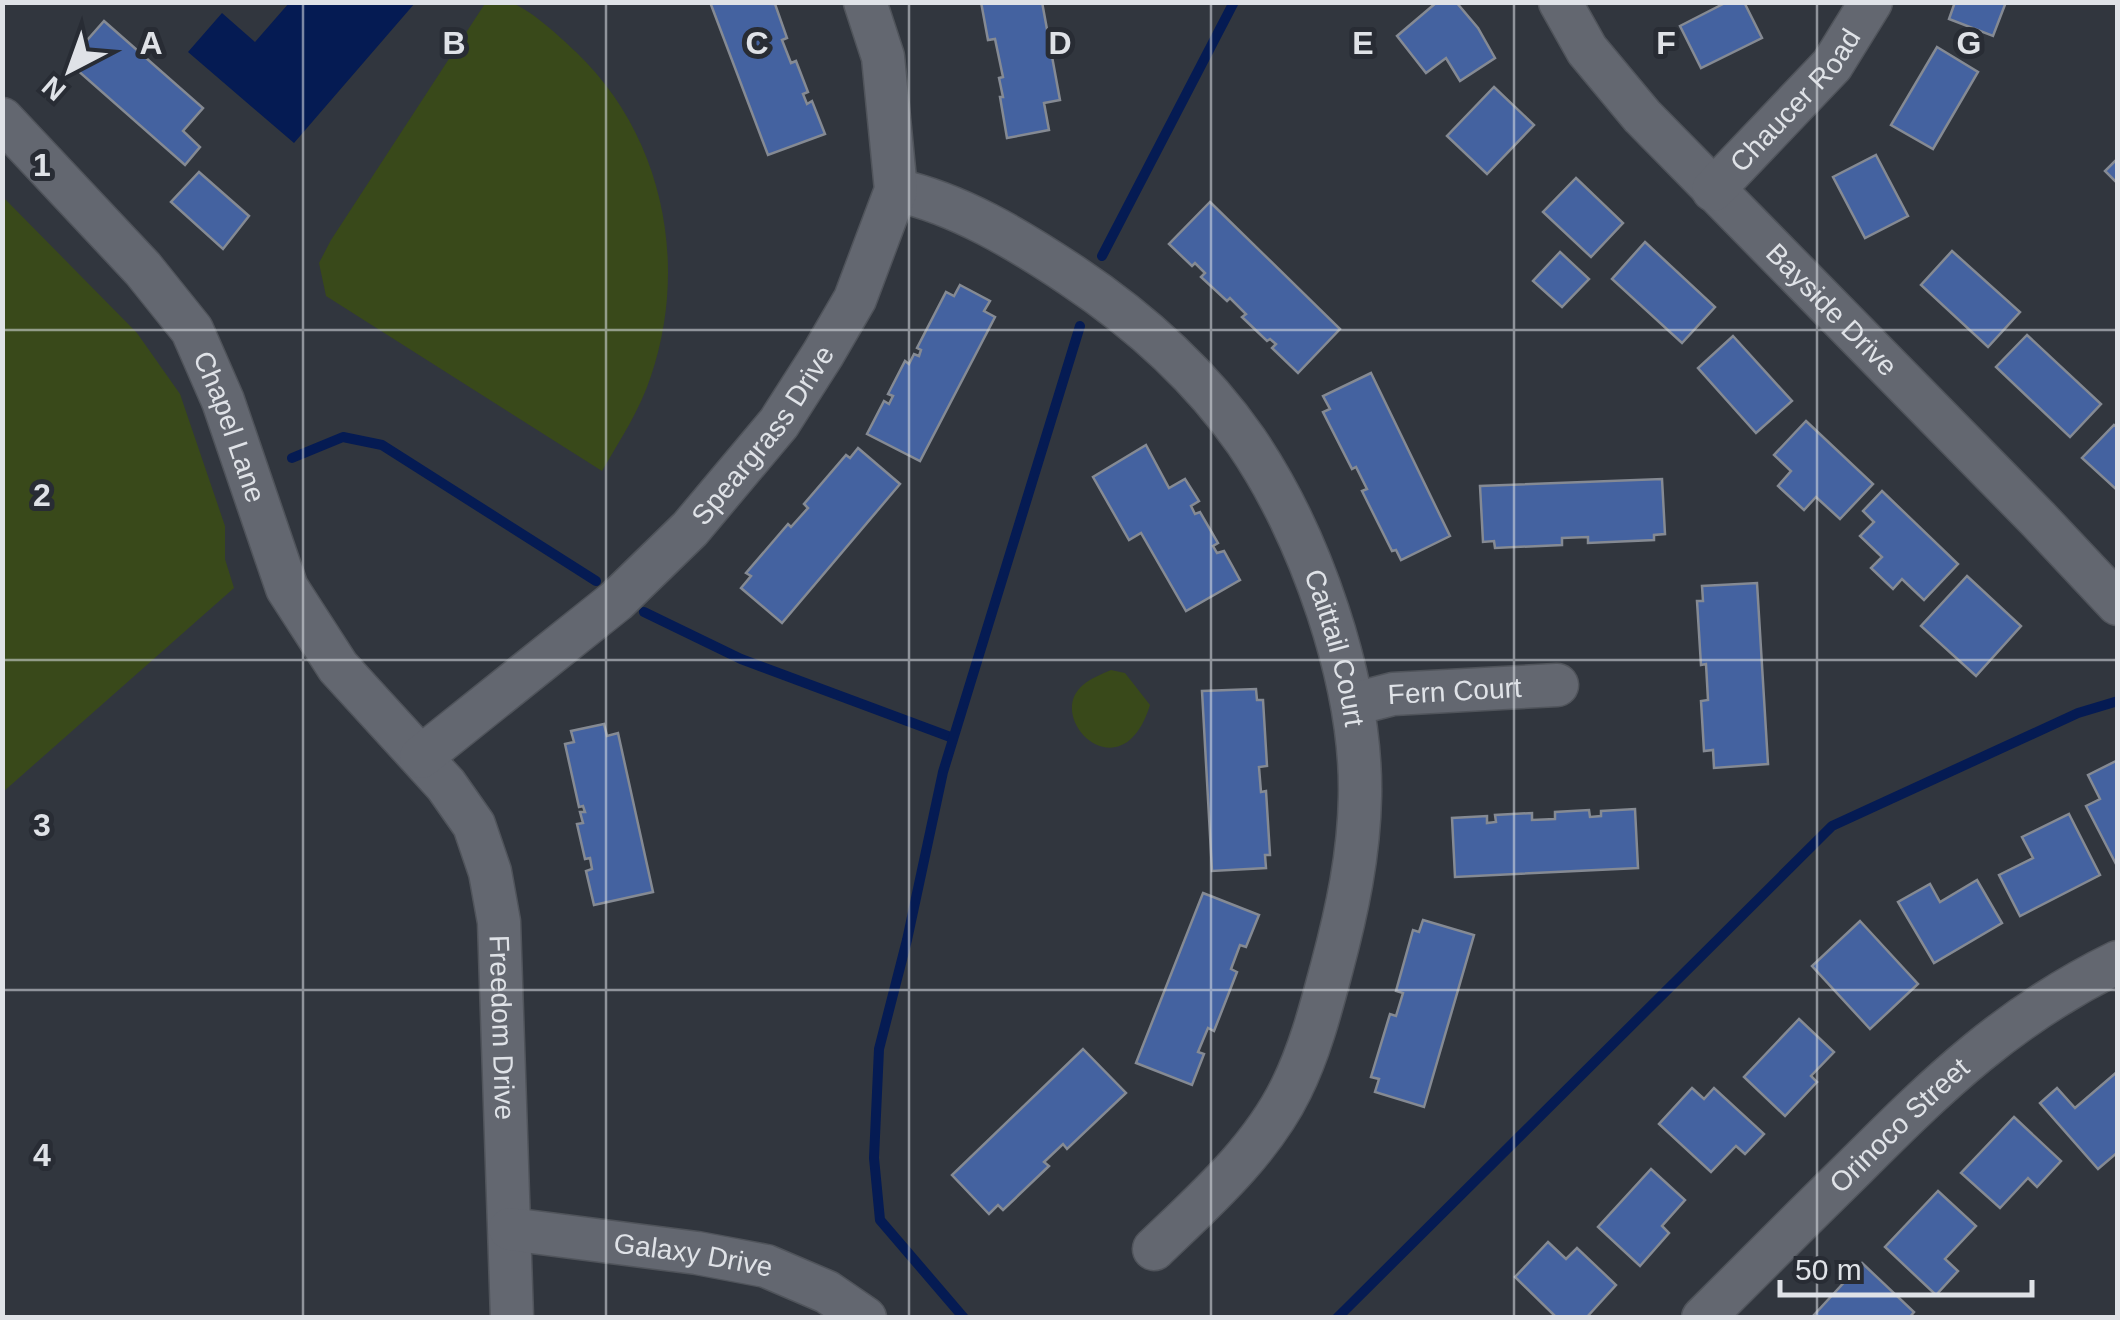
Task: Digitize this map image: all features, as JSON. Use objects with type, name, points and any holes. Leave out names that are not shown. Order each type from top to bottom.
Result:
[{"type":"street","name":"Speargrass Drive","points":[[421,758],[616,601],[690,529],[779,423],[854,298],[896,190],[884,57],[865,2]]},
{"type":"street","name":"Bayside Drive","points":[[1560,2],[1587,50],[1642,116],[2118,604]]},
{"type":"street","name":"Chaucer Road","points":[[1713,190],[1832,64],[1871,2]]},
{"type":"street","name":"Chapel Lane","points":[[2,119],[143,269],[192,330],[224,400],[286,588],[338,667],[421,758]]},
{"type":"street","name":"Caittail Court","points":[[896,190],[934,199],[1036,252],[1106,298],[1200,384],[1246,441],[1281,501],[1329,616],[1354,704],[1360,794],[1355,866],[1318,1018],[1291,1090],[1260,1138],[1209,1197],[1154,1249]]},
{"type":"street","name":"Fern Court","points":[[1354,704],[1393,694],[1557,685]]},
{"type":"street","name":"Freedom Drive","points":[[421,758],[446,785],[474,826],[490,872],[496,905],[512,1318]]},
{"type":"street","name":"Orinoco Street","points":[[1703,1318],[1964,1060],[2018,1018],[2075,982],[2118,962]]},
{"type":"street","name":"Galaxy Drive","points":[[510,1229],[766,1266],[826,1292],[865,1318]]},
{"type":"green space","points":[[486,2],[508,2],[535,16],[606,85],[630,122],[648,161],[660,203],[668,289],[662,333],[641,401],[602,471],[326,296],[319,263],[331,240]]},
{"type":"green space","points":[[3,197],[137,333],[180,394],[225,526],[225,559],[234,588],[3,792]]},
{"type":"green space","points":[[1111,670],[1125,673],[1150,705],[1137,732],[1122,745],[1106,747],[1079,730],[1073,715],[1073,699],[1083,685]]},
{"type":"water","points":[[289,3],[415,3],[294,143],[188,52],[222,13],[255,42]]},
{"type":"building","points":[[710,2],[775,4],[787,38],[782,40],[791,63],[796,61],[808,92],[803,94],[807,104],[812,101],[825,134],[768,155]]},
{"type":"building","points":[[981,2],[1042,2],[1060,100],[1044,103],[1049,130],[1007,138],[1000,97],[999,78],[1003,77],[995,39],[988,40]]},
{"type":"building","points":[[1437,2],[1456,2],[1478,28],[1495,58],[1460,81],[1446,58],[1426,73],[1397,36]]},
{"type":"building","points":[[1727,2],[1744,2],[1762,38],[1701,68],[1680,26]]},
{"type":"building","points":[[1955,2],[2006,2],[1993,36],[1949,19]]},
{"type":"building","points":[[104,21],[203,108],[183,131],[200,147],[185,165],[68,62]]},
{"type":"building","points":[[1937,47],[1978,72],[1933,149],[1891,125]]},
{"type":"building","points":[[1494,87],[1534,125],[1487,174],[1447,136]]},
{"type":"building","points":[[1876,155],[1908,216],[1865,238],[1833,177]]},
{"type":"building","points":[[2118,158],[2118,184],[2105,171]]},
{"type":"building","points":[[199,172],[249,216],[223,249],[171,202]]},
{"type":"building","points":[[1576,178],[1623,223],[1591,257],[1543,212]]},
{"type":"building","points":[[1210,202],[1340,329],[1298,373],[1272,348],[1276,344],[1267,341],[1242,317],[1246,314],[1230,298],[1227,301],[1201,277],[1205,273],[1195,263],[1192,266],[1169,244]]},
{"type":"building","points":[[1645,242],[1715,307],[1682,343],[1612,279]]},
{"type":"building","points":[[1952,251],[2020,312],[1988,347],[1921,285]]},
{"type":"building","points":[[1560,252],[1589,279],[1562,307],[1533,281]]},
{"type":"building","points":[[960,285],[990,301],[984,311],[995,317],[920,461],[867,434],[884,401],[889,404],[893,396],[888,394],[905,361],[909,364],[914,354],[919,356],[921,350],[917,348],[946,292],[954,296]]},
{"type":"building","points":[[2027,335],[2101,404],[2070,437],[1996,367]]},
{"type":"building","points":[[1733,336],[1792,401],[1756,433],[1698,368]]},
{"type":"building","points":[[1371,373],[1450,536],[1401,560],[1396,550],[1392,551],[1362,491],[1367,489],[1356,467],[1352,469],[1323,412],[1330,409],[1323,396]]},
{"type":"building","points":[[1806,421],[1873,484],[1840,519],[1816,497],[1804,510],[1778,486],[1791,471],[1774,455]]},
{"type":"building","points":[[2114,425],[2118,428],[2118,491],[2082,458]]},
{"type":"building","points":[[1146,445],[1169,488],[1185,479],[1199,501],[1191,506],[1195,514],[1200,512],[1218,543],[1213,546],[1217,553],[1224,551],[1240,580],[1186,611],[1141,533],[1129,540],[1093,477]]},
{"type":"building","points":[[858,448],[900,484],[782,623],[741,588],[751,576],[746,573],[788,524],[791,527],[808,508],[804,504],[846,455],[850,458]]},
{"type":"building","points":[[1662,479],[1665,534],[1654,535],[1654,540],[1588,543],[1588,537],[1562,538],[1562,545],[1495,548],[1494,541],[1483,542],[1480,486]]},
{"type":"building","points":[[1882,491],[1958,564],[1924,600],[1902,579],[1893,589],[1871,568],[1882,557],[1860,536],[1874,522],[1863,511]]},
{"type":"building","points":[[1967,576],[2021,626],[1976,676],[1921,626]]},
{"type":"building","points":[[1757,583],[1768,764],[1714,768],[1713,750],[1704,751],[1701,701],[1708,700],[1706,664],[1701,665],[1697,601],[1703,601],[1702,586]]},
{"type":"building","points":[[1256,689],[1257,700],[1263,700],[1267,766],[1259,767],[1261,792],[1266,791],[1270,855],[1265,855],[1266,868],[1212,871],[1202,691]]},
{"type":"building","points":[[604,724],[607,736],[618,733],[653,892],[594,905],[586,871],[592,869],[590,858],[585,859],[577,824],[583,823],[580,812],[585,812],[583,806],[579,807],[565,744],[574,742],[571,731]]},
{"type":"building","points":[[2118,760],[2118,868],[2086,806],[2100,799],[2088,775]]},
{"type":"building","points":[[1635,809],[1638,868],[1455,877],[1452,818],[1487,816],[1487,823],[1496,822],[1495,815],[1532,813],[1532,820],[1555,819],[1555,812],[1589,810],[1590,817],[1601,816],[1601,811]]},
{"type":"building","points":[[2069,814],[2100,875],[2020,916],[1999,875],[2033,858],[2022,837]]},
{"type":"building","points":[[1977,880],[2002,923],[1934,963],[1898,902],[1930,884],[1940,902]]},
{"type":"building","points":[[1203,893],[1259,915],[1246,947],[1240,945],[1231,969],[1237,972],[1214,1031],[1208,1028],[1198,1052],[1204,1054],[1192,1085],[1136,1063]]},
{"type":"building","points":[[1423,920],[1474,935],[1424,1107],[1375,1092],[1379,1079],[1371,1077],[1390,1014],[1396,1016],[1403,993],[1396,991],[1413,930],[1419,932]]},
{"type":"building","points":[[1860,921],[1918,984],[1870,1029],[1812,966]]},
{"type":"building","points":[[1799,1019],[1834,1052],[1811,1076],[1817,1082],[1785,1116],[1744,1077]]},
{"type":"building","points":[[1083,1049],[1126,1093],[1067,1149],[1063,1144],[1044,1162],[1049,1166],[1003,1210],[998,1205],[989,1214],[952,1175]]},
{"type":"building","points":[[2118,1071],[2118,1152],[2098,1169],[2040,1103],[2057,1088],[2075,1108]]},
{"type":"building","points":[[1692,1088],[1704,1099],[1714,1088],[1764,1134],[1745,1154],[1736,1146],[1711,1172],[1659,1124]]},
{"type":"building","points":[[2014,1117],[2061,1161],[2037,1187],[2028,1178],[2000,1208],[1961,1173]]},
{"type":"building","points":[[1651,1169],[1685,1200],[1662,1226],[1669,1233],[1640,1266],[1598,1227]]},
{"type":"building","points":[[1938,1191],[1976,1226],[1945,1259],[1958,1271],[1936,1295],[1885,1247]]},
{"type":"building","points":[[1548,1242],[1566,1259],[1577,1248],[1616,1285],[1586,1318],[1557,1318],[1515,1277]]},
{"type":"building","points":[[1862,1263],[1914,1312],[1909,1318],[1814,1315]]},
{"type":"waterway","points":[[1102,256],[1234,2]]},
{"type":"waterway","points":[[964,1318],[880,1220],[874,1158],[879,1049],[943,772],[1080,326]]},
{"type":"waterway","points":[[292,458],[343,437],[382,445],[596,581]]},
{"type":"waterway","points":[[644,612],[741,659],[953,738]]},
{"type":"waterway","points":[[1337,1318],[1832,826],[2078,713],[2118,701]]}]
